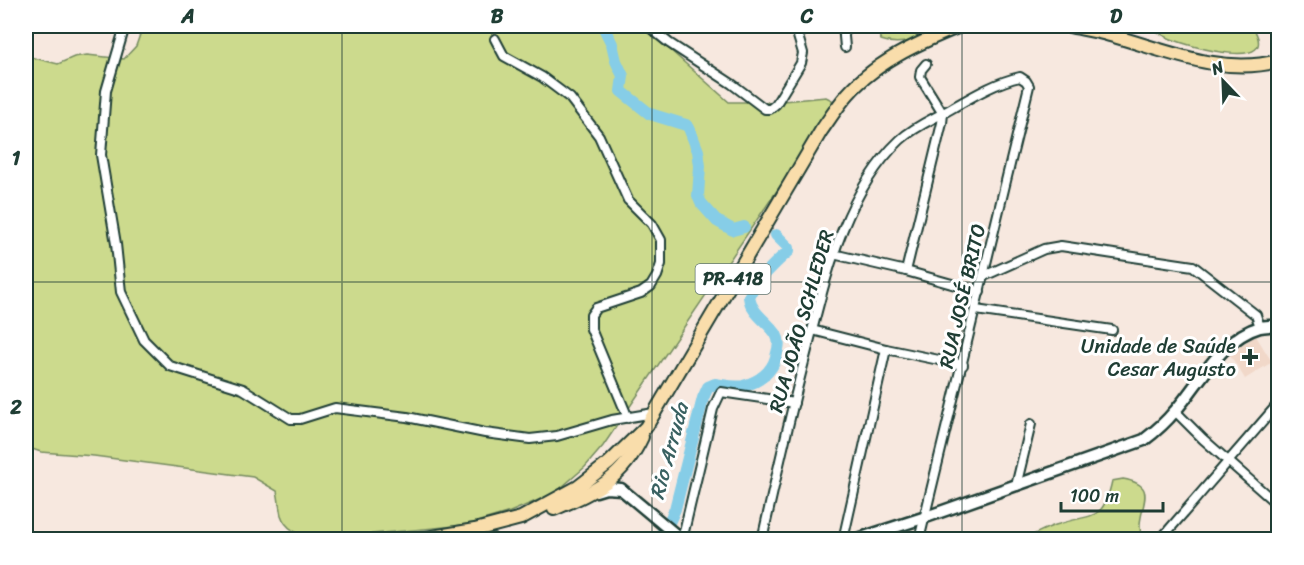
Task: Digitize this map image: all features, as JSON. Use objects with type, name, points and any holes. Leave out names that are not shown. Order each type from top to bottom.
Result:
[{"type":"highway","name":"PR-418","points":[[414,540],[475,530],[521,518],[578,487],[609,463],[646,427],[821,131],[843,99],[869,74],[887,62],[916,44],[960,26]]},
{"type":"highway","points":[[1069,26],[1110,35],[1173,56],[1202,62],[1236,64],[1278,61]]},
{"type":"highway","points":[[521,518],[549,511],[596,491],[631,456],[646,427]]},
{"type":"main road","points":[[855,540],[1144,440],[1158,430],[1175,411],[1222,351],[1241,336],[1260,327],[1278,325]]},
{"type":"main road","points":[[617,472],[621,489]]},
{"type":"main road","points":[[596,491],[606,488],[621,489],[682,540]]},
{"type":"street","points":[[125,26],[106,91],[101,155],[116,244],[121,292],[144,340],[170,366],[243,389],[291,419],[335,408],[406,417],[485,433],[530,439],[558,436],[612,420],[654,412]]},
{"type":"street","points":[[648,26],[765,109],[770,109],[776,104],[801,63],[802,45],[797,33],[788,26]]},
{"type":"street","points":[[797,33],[818,26]]},
{"type":"street","points":[[843,26],[845,47]]},
{"type":"street","points":[[495,39],[504,56],[542,77],[570,98],[599,136],[628,200],[652,224],[661,240],[661,264],[651,286],[641,293],[596,308],[591,315],[591,329],[628,418]]},
{"type":"street","points":[[906,271],[943,114],[920,77],[921,70],[926,64]]},
{"type":"street","name":"RUA JOSÉ BRITO","points":[[919,540],[1029,86],[1020,77],[1007,80]]},
{"type":"street","name":"RUA JOÃO SCHLEDER","points":[[762,540],[812,330],[833,254],[853,207],[877,167],[900,140],[919,125],[1007,80]]},
{"type":"street","points":[[984,276],[1044,249],[1061,246],[1170,261],[1193,266],[1256,315],[1260,327]]},
{"type":"street","points":[[833,254],[906,271],[980,292]]},
{"type":"street","points":[[976,310],[1112,330]]},
{"type":"street","points":[[812,330],[963,365]]},
{"type":"street","points":[[843,540],[886,349]]},
{"type":"street","points":[[682,540],[713,409],[720,393],[794,403]]},
{"type":"street","points":[[1160,540],[1278,404]]},
{"type":"street","points":[[1175,411],[1278,505]]},
{"type":"street","points":[[1016,486],[1031,424]]},
{"type":"shaded area","name":"Unidade de Saúde Cesar Augusto","points":[[1256,336],[1272,362],[1245,379],[1229,353]]},
{"type":"green space","points":[[143,26],[643,26],[729,102],[772,102],[826,97],[832,100],[833,105],[603,446],[585,467],[555,493],[510,512],[473,523],[319,539],[307,537],[291,529],[283,521],[277,491],[253,477],[94,456],[41,452],[26,447],[26,56],[58,64],[74,57],[87,55],[124,59],[136,46]]},
{"type":"green space","points":[[875,26],[957,26],[900,43],[881,40]]},
{"type":"green space","points":[[1147,26],[1252,26],[1258,41],[1255,49],[1245,53],[1213,51],[1168,38]]},
{"type":"green space","points":[[1123,479],[1140,485],[1144,490],[1140,524],[1141,539],[1024,539],[1055,525],[1095,514],[1105,503],[1112,481]]},
{"type":"waterway","name":"Rio Arruda","points":[[603,26],[623,76],[621,91],[650,114],[686,125],[689,128],[698,151],[700,166],[698,196],[701,203],[717,221],[733,230],[744,227]]},
{"type":"waterway","name":"Rio Arruda","points":[[657,540],[667,527],[675,509],[703,398],[708,387],[715,384],[736,387],[749,384],[764,376],[774,362],[779,346],[778,337],[753,308],[749,297],[761,278],[789,251],[789,248],[776,235]]},
{"type":"place","name":"Unidade de Saúde Cesar Augusto","points":[[1250,357]]}]
